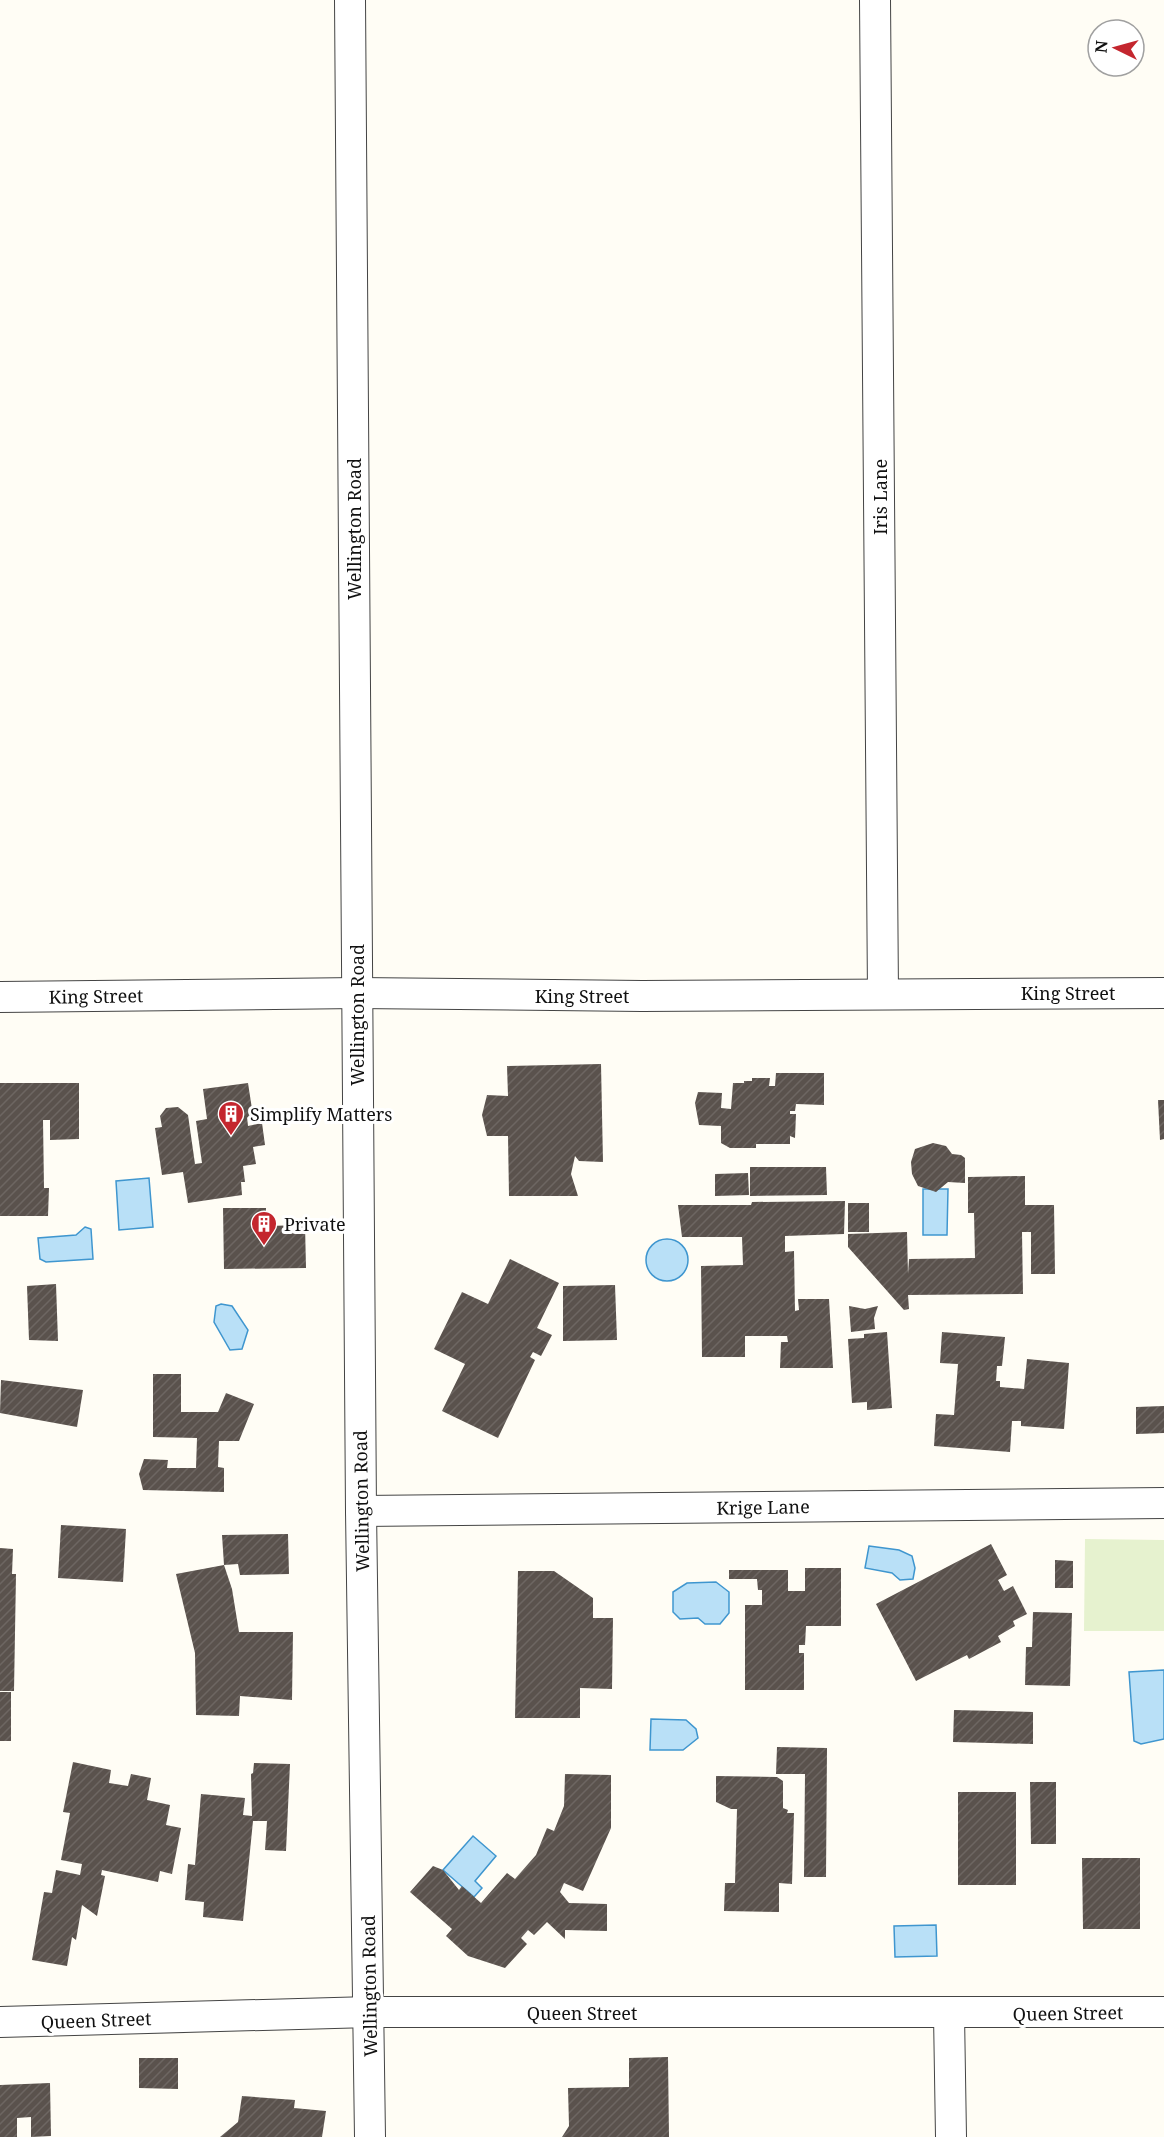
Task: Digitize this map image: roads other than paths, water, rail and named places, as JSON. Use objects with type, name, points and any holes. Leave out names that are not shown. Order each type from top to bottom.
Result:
[{"type":"street","name":"Wellington Road","points":[[350,0],[361,1511],[370,2137]]},
{"type":"street","name":"Iris Lane","points":[[875,0],[883,994]]},
{"type":"street","name":"King Street","points":[[0,997],[357,993],[546,996],[1164,993]]},
{"type":"street","name":"Krige Lane","points":[[361,1511],[1164,1503]]},
{"type":"street","name":"Queen Street","points":[[0,2022],[370,2012],[949,2014],[1164,2012]]},
{"type":"street","points":[[949,2014],[951,2137]]},
{"type":"water","points":[[149,1178],[153,1227],[119,1230],[116,1181]]},
{"type":"water","points":[[923,1189],[948,1189],[947,1235],[923,1235]]},
{"type":"water","points":[[85,1227],[91,1229],[93,1259],[46,1262],[40,1259],[38,1238],[76,1235]]},
{"type":"water","points":[[667,1239],[682,1245],[688,1260],[682,1275],[667,1281],[652,1275],[646,1260],[652,1245]]},
{"type":"water","points":[[221,1304],[232,1306],[248,1330],[242,1349],[230,1350],[214,1322],[216,1306]]},
{"type":"water","points":[[869,1546],[899,1550],[912,1556],[915,1568],[913,1579],[900,1580],[892,1573],[865,1568]]},
{"type":"water","points":[[716,1582],[729,1592],[729,1613],[720,1624],[705,1624],[698,1618],[680,1619],[673,1612],[673,1592],[687,1583]]},
{"type":"water","points":[[1164,1670],[1164,1739],[1141,1744],[1134,1741],[1129,1672]]},
{"type":"water","points":[[651,1719],[686,1720],[696,1729],[698,1738],[683,1750],[650,1750]]},
{"type":"water","points":[[473,1836],[496,1856],[475,1881],[482,1888],[474,1897],[443,1870]]},
{"type":"water","points":[[936,1925],[937,1956],[895,1957],[894,1926]]},
{"type":"place","name":"Simplify Matters","points":[[231,1137]]},
{"type":"place","name":"Private","points":[[264,1247]]}]
